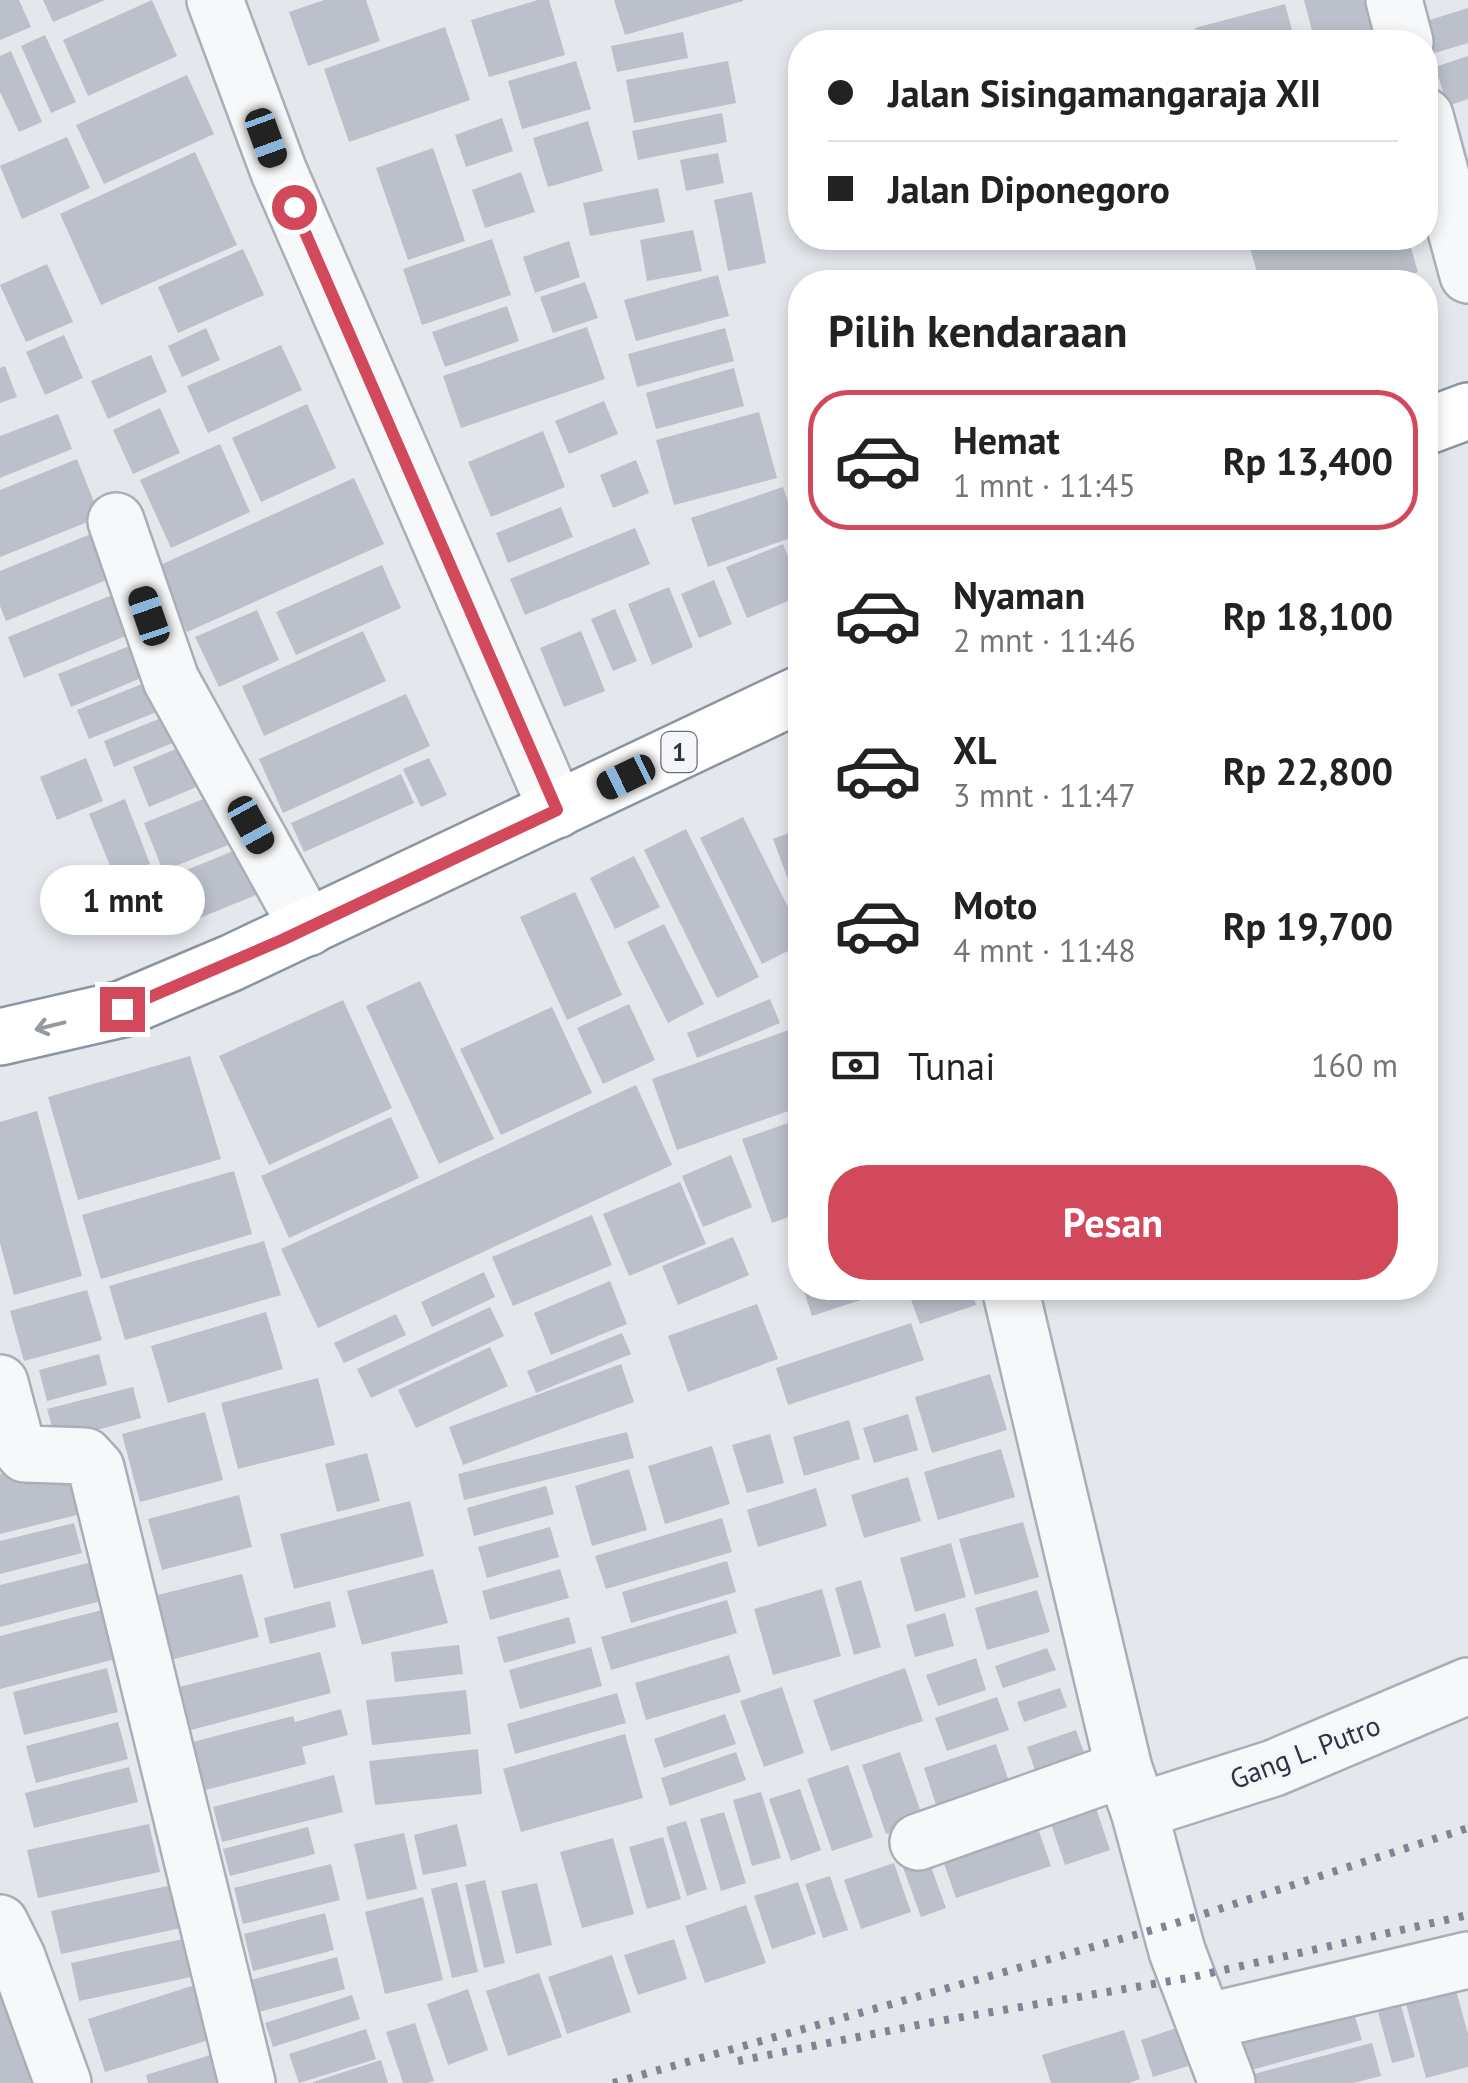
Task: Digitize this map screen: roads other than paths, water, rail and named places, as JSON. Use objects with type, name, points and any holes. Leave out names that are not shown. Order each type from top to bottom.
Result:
[{"type":"highway","points":[[1438,422],[1468,411]]},
{"type":"highway","name":"1","points":[[0,1037],[122,1009],[308,928],[788,701]]},
{"type":"street","points":[[215,0],[279,172],[557,810]]},
{"type":"street","points":[[1394,0],[1402,30]]},
{"type":"street","points":[[1438,164],[1468,275]]},
{"type":"street","points":[[116,521],[171,680],[308,928]]},
{"type":"street","points":[[1013,1300],[1131,1790],[1178,1951],[1227,2083]]},
{"type":"street","points":[[0,1382],[16,1444],[25,1454],[85,1456],[96,1468],[246,2083]]},
{"type":"street","name":"Gang L. Putro","points":[[918,1842],[1131,1790],[1274,1768],[1468,1686]]},
{"type":"street","points":[[0,1923],[17,1957],[64,2083]]},
{"type":"street","points":[[1205,2022],[1468,1960]]},
{"type":"railway","points":[[613,2083],[1170,1925],[1468,1828]]},
{"type":"railway","points":[[738,2061],[1188,1978],[1468,1915]]}]
